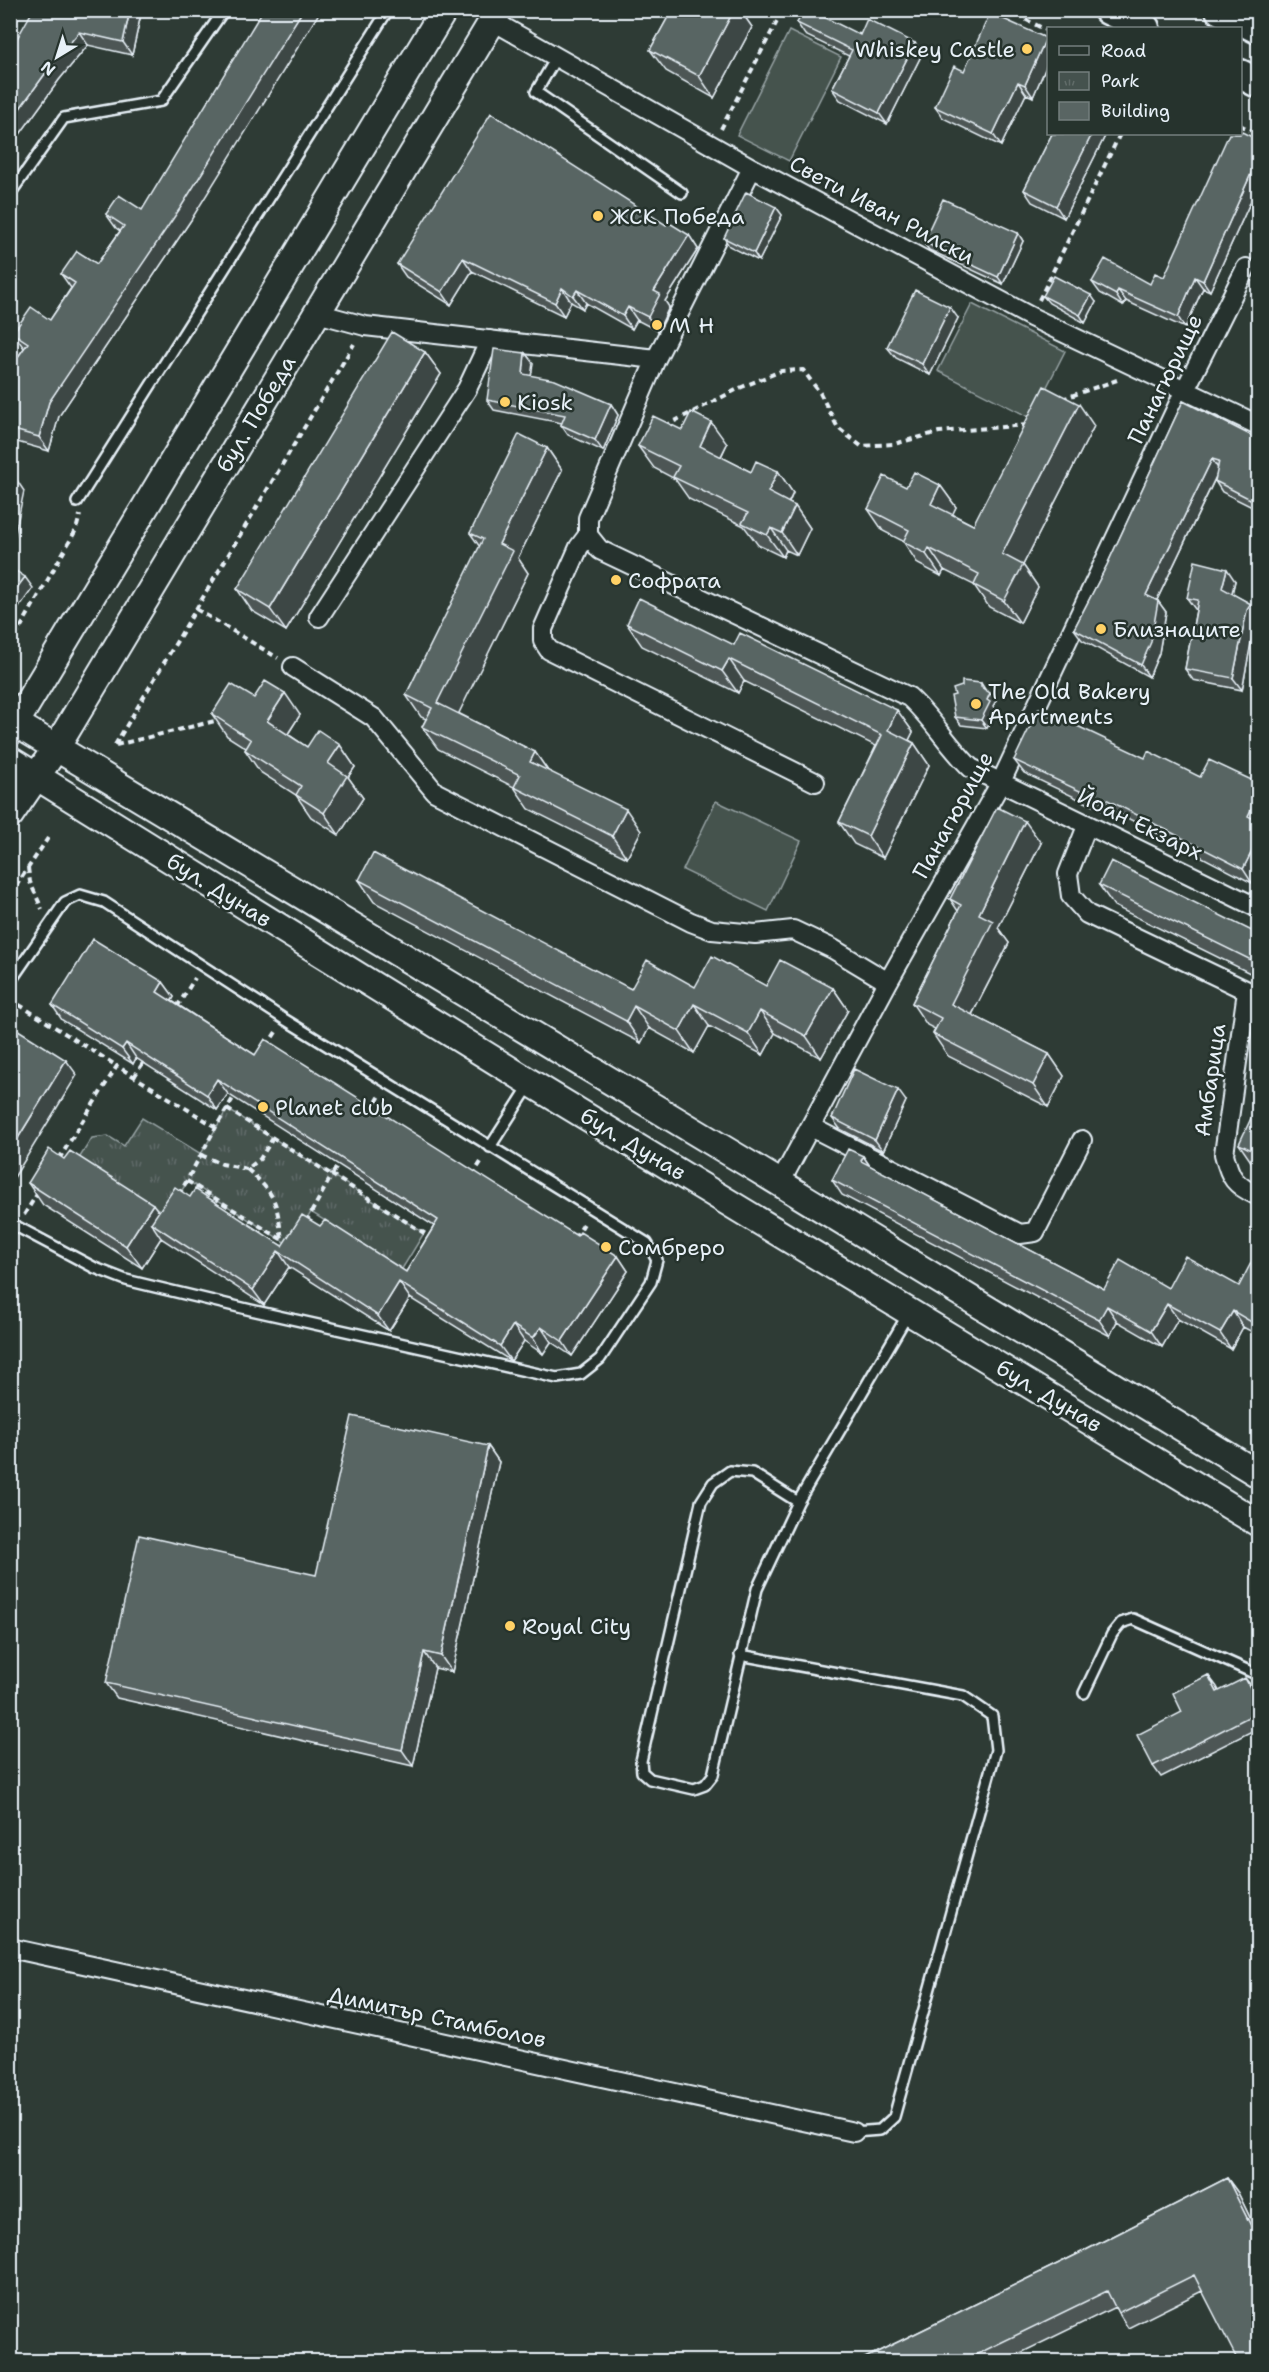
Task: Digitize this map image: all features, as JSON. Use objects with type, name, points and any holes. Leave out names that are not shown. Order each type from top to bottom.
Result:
[{"type":"main road","name":"бул. Победа","points":[[12,725],[444,10]]},
{"type":"main road","points":[[1108,10],[1143,27]]},
{"type":"main road","points":[[1220,10],[1258,29]]},
{"type":"main road","name":"бул. Победа","points":[[10,815],[56,748],[496,16]]},
{"type":"main road","points":[[1242,75],[1258,83]]},
{"type":"main road","name":"бул. Дунав","points":[[12,725],[56,748],[780,1183],[1258,1474]]},
{"type":"main road","name":"бул. Дунав","points":[[10,760],[531,1083],[1258,1523]]},
{"type":"street","name":"Свети Иван Рилски","points":[[496,16],[556,58],[752,168],[1031,317],[1258,425]]},
{"type":"street","points":[[752,168],[656,359],[588,518],[588,535],[579,546],[543,629],[543,641],[549,650],[815,782]]},
{"type":"street","name":"Панагюрище","points":[[780,1183],[888,982],[1000,784],[1185,390],[1246,268]]},
{"type":"street","points":[[317,312],[365,326],[656,359]]},
{"type":"street","points":[[320,617],[467,389],[490,340]]},
{"type":"street","name":"Йоан Екзарх","points":[[588,535],[600,550],[909,697],[926,712],[955,753],[971,768],[1086,826],[1258,907]]},
{"type":"street","points":[[293,667],[374,718],[435,792],[691,922],[712,930],[755,934],[793,930],[832,949],[888,982]]},
{"type":"street","points":[[1086,826],[1068,874],[1071,896],[1087,914],[1253,993]]},
{"type":"street","name":"Амбарица","points":[[1253,993],[1224,1154],[1230,1176],[1258,1196]]},
{"type":"street","points":[[811,1126],[1020,1234],[1035,1232],[1082,1140]]},
{"type":"street","name":"Димитър Стамболов","points":[[10,1948],[854,2132]]},
{"type":"lane","points":[[10,194],[63,118],[161,101],[224,10]]},
{"type":"lane","points":[[77,502],[388,10]]},
{"type":"lane","points":[[556,58],[536,92],[682,194]]},
{"type":"lane","points":[[10,982],[48,923],[65,902],[80,896],[104,902],[284,1019],[647,1243],[657,1260],[651,1282],[600,1359],[581,1374],[557,1378],[126,1280],[95,1268],[14,1225]]},
{"type":"lane","points":[[490,1147],[531,1083]]},
{"type":"lane","points":[[798,1502],[752,1473],[730,1471],[713,1483],[701,1502],[641,1761],[642,1772],[650,1779],[694,1789],[705,1785],[713,1774],[757,1589],[798,1502],[909,1311]]},
{"type":"lane","points":[[1084,1693],[1112,1634],[1121,1623],[1133,1619],[1258,1675]]},
{"type":"lane","points":[[740,1654],[963,1696],[992,1716],[996,1750],[894,2117],[880,2130],[854,2132]]},
{"type":"path","points":[[712,145],[783,10]]},
{"type":"path","points":[[1007,10],[1047,30]]},
{"type":"path","points":[[1242,126],[1258,134]]},
{"type":"path","points":[[1031,317],[1120,135]]},
{"type":"path","points":[[222,720],[115,745],[365,326]]},
{"type":"path","points":[[656,432],[674,420],[742,387],[781,371],[803,370],[820,393],[838,428],[861,446],[894,444],[939,432],[1030,425]]},
{"type":"path","points":[[1061,400],[1143,370]]},
{"type":"path","points":[[10,645],[76,530],[81,517],[77,502]]},
{"type":"path","points":[[196,609],[293,667]]},
{"type":"path","points":[[10,895],[48,838]]},
{"type":"path","points":[[28,867],[30,882],[48,923]]},
{"type":"path","points":[[174,1011],[202,966]]},
{"type":"path","points":[[10,999],[216,1127]]},
{"type":"path","points":[[265,1049],[284,1019]]},
{"type":"path","points":[[134,1077],[149,1053]]},
{"type":"path","points":[[55,1167],[117,1066]]},
{"type":"path","points":[[369,1114],[388,1083]]},
{"type":"path","points":[[177,1197],[240,1089]]},
{"type":"path","points":[[227,1109],[433,1239],[428,1248]]},
{"type":"path","points":[[247,1169],[261,1159],[273,1138]]},
{"type":"path","points":[[471,1178],[490,1147]]},
{"type":"path","points":[[201,1155],[222,1164],[247,1169],[265,1185],[276,1202],[282,1240]]},
{"type":"path","points":[[302,1229],[344,1155]]},
{"type":"path","points":[[188,1181],[292,1246],[297,1238]]},
{"type":"path","points":[[14,1225],[42,1187]]},
{"type":"path","points":[[569,1247],[592,1210]]},
{"type":"green space","points":[[789,31],[841,57],[789,161],[737,135]]},
{"type":"green space","points":[[972,304],[1065,351],[1031,418],[938,371]]},
{"type":"green space","points":[[716,801],[801,841],[768,911],[683,870]]},
{"type":"green space","points":[[227,1109],[424,1233],[402,1269],[311,1212],[292,1247],[188,1181],[166,1214],[78,1160],[92,1138],[108,1136],[124,1146],[142,1118],[201,1154]]},
{"type":"building","points":[[33,10],[130,10],[123,42],[79,32],[10,122],[10,49]]},
{"type":"building","points":[[263,10],[303,10],[181,207],[49,402],[39,437],[10,429],[10,368],[28,343],[13,333],[31,307],[50,320],[75,283],[61,274],[77,251],[97,264],[124,226],[106,214],[119,195],[142,210]]},
{"type":"building","points":[[672,10],[734,10],[699,76],[650,50]]},
{"type":"building","points":[[804,10],[810,10],[860,35],[867,19],[915,43],[879,113],[832,89],[852,50],[797,23]]},
{"type":"building","points":[[990,13],[1046,38],[1025,85],[1018,82],[993,134],[935,107],[954,66],[964,71]]},
{"type":"building","points":[[491,113],[666,225],[668,222],[689,235],[654,291],[660,294],[648,317],[628,307],[623,316],[577,290],[573,296],[562,288],[555,303],[463,258],[442,292],[397,264]]},
{"type":"building","points":[[1242,132],[1258,140],[1258,158],[1203,281],[1195,277],[1178,317],[1118,290],[1116,295],[1092,282],[1105,259],[1150,284],[1155,273],[1164,277],[1229,135],[1242,135]]},
{"type":"building","points":[[1052,135],[1092,135],[1056,206],[1024,190]]},
{"type":"building","points":[[746,192],[776,207],[754,253],[724,238]]},
{"type":"building","points":[[943,199],[1018,233],[998,277],[923,242]]},
{"type":"building","points":[[1054,276],[1091,295],[1080,315],[1043,296]]},
{"type":"building","points":[[915,290],[950,307],[922,364],[887,347]]},
{"type":"building","points":[[392,332],[425,352],[270,609],[237,589]]},
{"type":"building","points":[[494,349],[525,353],[523,374],[555,380],[611,404],[595,440],[561,425],[565,415],[487,400]]},
{"type":"building","points":[[1044,386],[1079,404],[1002,554],[1023,565],[1004,601],[974,585],[979,574],[929,548],[926,554],[903,542],[909,530],[868,509],[884,476],[906,487],[914,472],[940,485],[931,504],[973,525]]},
{"type":"building","points":[[1183,401],[1258,439],[1258,503],[1215,481],[1219,461],[1212,459],[1146,595],[1158,601],[1151,642],[1141,665],[1074,629],[1107,565]]},
{"type":"building","points":[[691,412],[711,422],[700,446],[751,472],[756,461],[778,471],[768,492],[795,506],[782,533],[771,528],[767,535],[742,523],[748,513],[673,477],[679,466],[638,446],[653,416],[682,430]]},
{"type":"building","points":[[519,434],[547,448],[499,544],[513,551],[437,703],[535,752],[530,762],[626,809],[612,836],[514,787],[520,775],[422,727],[432,708],[406,695],[483,539],[470,533]]},
{"type":"building","points":[[10,478],[16,479],[10,505]]},
{"type":"building","points":[[1195,561],[1227,569],[1222,588],[1251,604],[1247,610],[1233,678],[1185,669],[1198,600],[1187,598]]},
{"type":"building","points":[[10,567],[25,577],[10,597]]},
{"type":"building","points":[[639,598],[734,645],[740,633],[897,710],[888,730],[914,743],[868,836],[839,822],[882,735],[729,659],[722,671],[627,624]]},
{"type":"building","points":[[265,681],[285,693],[267,721],[307,747],[318,730],[340,745],[328,763],[347,776],[324,813],[296,795],[301,786],[245,750],[251,740],[212,714],[231,684],[254,698]]},
{"type":"building","points":[[962,681],[981,683],[981,687],[990,693],[987,700],[990,702],[981,720],[955,717],[951,696],[955,695],[953,689],[962,686]]},
{"type":"building","points":[[1039,708],[1145,758],[1148,751],[1200,777],[1209,760],[1258,783],[1258,795],[1248,816],[1258,821],[1258,839],[1243,869],[1102,797],[1101,801],[1014,760]]},
{"type":"building","points":[[997,807],[1025,821],[979,914],[993,921],[951,1004],[1049,1054],[1033,1085],[933,1034],[941,1018],[912,1003],[961,905],[950,899]]},
{"type":"building","points":[[373,853],[631,989],[647,960],[695,987],[712,956],[766,986],[780,960],[833,988],[806,1036],[760,1011],[748,1033],[694,1004],[679,1031],[634,1006],[626,1021],[359,880]]},
{"type":"building","points":[[1111,861],[1258,934],[1258,950],[1253,961],[1099,885]]},
{"type":"building","points":[[93,939],[163,982],[157,992],[255,1055],[265,1039],[577,1236],[580,1232],[618,1256],[562,1341],[541,1327],[533,1338],[513,1325],[500,1346],[399,1282],[378,1316],[278,1251],[253,1290],[151,1223],[175,1187],[190,1197],[195,1189],[282,1246],[302,1215],[320,1226],[325,1220],[406,1272],[438,1220],[217,1079],[207,1095],[126,1043],[122,1049],[52,1005]]},
{"type":"building","points":[[15,1028],[66,1060],[10,1151],[10,1035]]},
{"type":"building","points":[[854,1069],[898,1090],[875,1140],[832,1118]]},
{"type":"building","points":[[1253,1114],[1258,1117],[1258,1153],[1239,1144]]},
{"type":"building","points":[[49,1149],[64,1159],[70,1151],[153,1204],[126,1246],[28,1183]]},
{"type":"building","points":[[848,1149],[863,1156],[861,1161],[1104,1289],[1120,1260],[1168,1288],[1185,1256],[1239,1286],[1253,1259],[1258,1262],[1258,1326],[1233,1311],[1220,1333],[1167,1304],[1151,1331],[1107,1306],[1099,1320],[832,1180]]},
{"type":"building","points":[[352,1416],[488,1446],[441,1656],[424,1652],[402,1750],[106,1683],[139,1535],[316,1575]]},
{"type":"building","points":[[1208,1675],[1217,1692],[1245,1678],[1258,1703],[1258,1712],[1153,1766],[1137,1735],[1182,1712],[1173,1693]]},
{"type":"building","points":[[1227,2178],[1258,2240],[1258,2361],[1238,2361],[1194,2275],[1118,2313],[1107,2291],[963,2361],[859,2361],[1086,2250]]},
{"type":"place","name":"Whiskey Castle","points":[[1027,49]]},
{"type":"place","name":"ЖСК Победа","points":[[598,216]]},
{"type":"place","name":"М Н","points":[[657,325]]},
{"type":"place","name":"Kiosk","points":[[505,402]]},
{"type":"place","name":"Софрата","points":[[616,580]]},
{"type":"place","name":"Близнаците","points":[[1101,629]]},
{"type":"place","name":"The Old Bakery Apartments","points":[[976,704]]},
{"type":"place","name":"Planet club","points":[[263,1107]]},
{"type":"place","name":"Сомбреро","points":[[606,1247]]},
{"type":"place","name":"Royal City","points":[[510,1626]]}]
